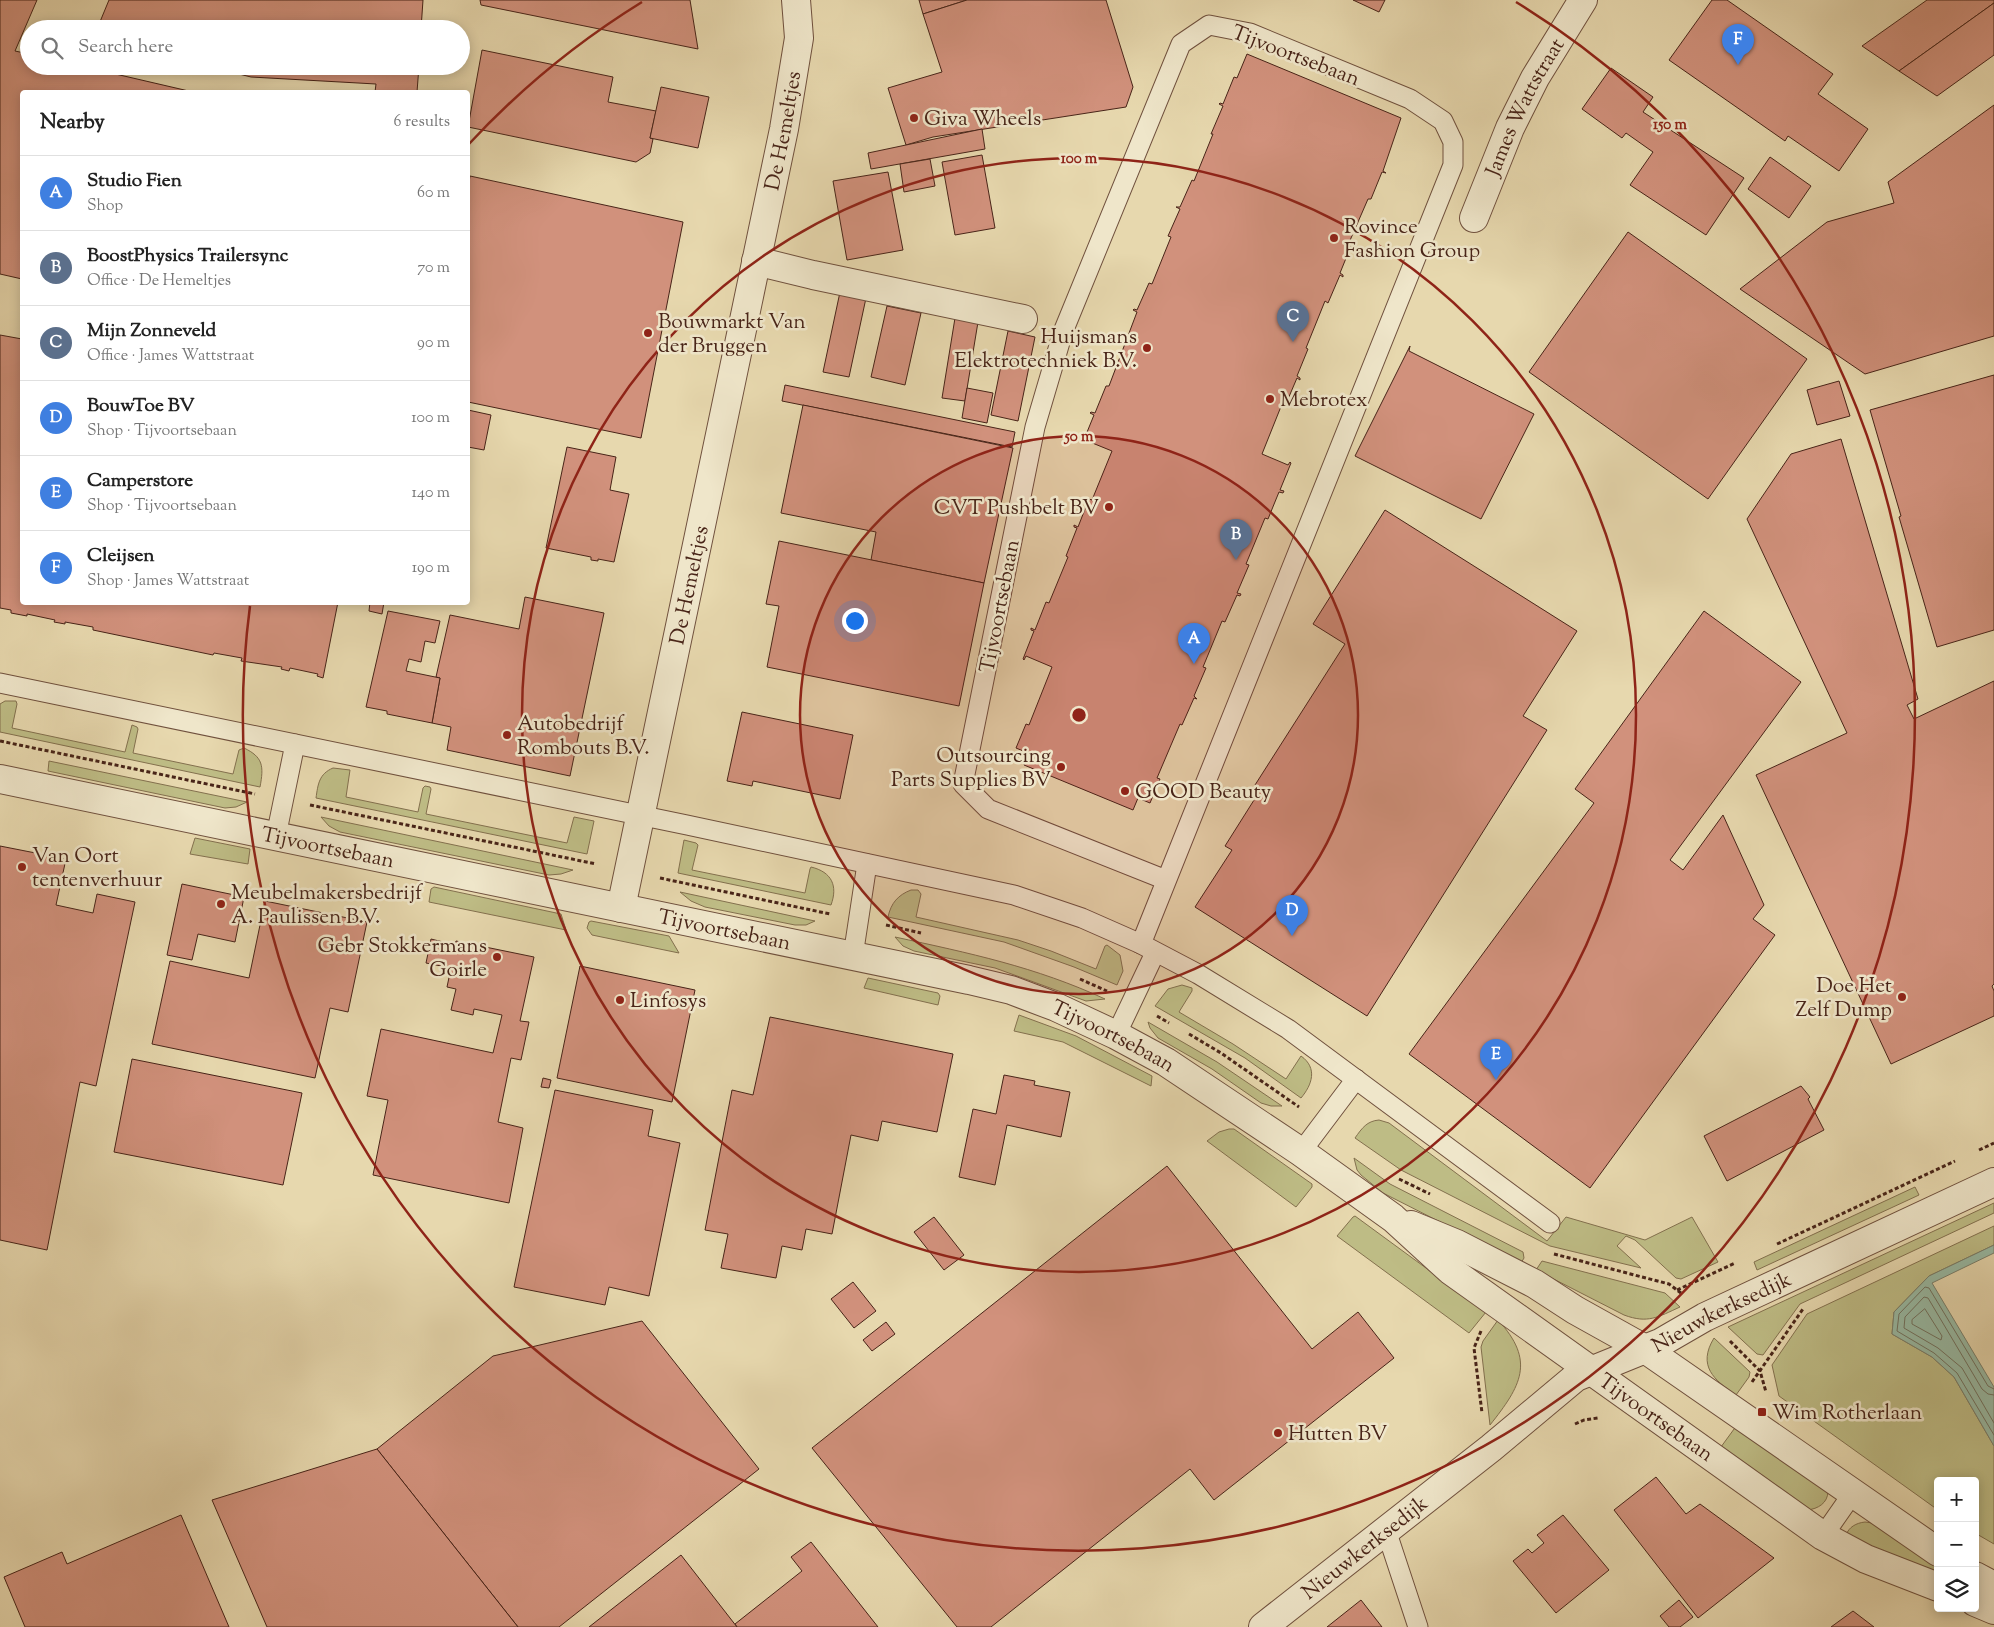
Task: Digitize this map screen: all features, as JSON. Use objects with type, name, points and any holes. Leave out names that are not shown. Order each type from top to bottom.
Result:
[{"type":"street","name":"De Hemeltjes","points":[[621,908],[784,129],[800,38],[796,0]]},
{"type":"street","name":"James Wattstraat","points":[[1474,218],[1514,119],[1535,78],[1584,0]]},
{"type":"street","points":[[756,262],[1023,319]]},
{"type":"street","name":"Tijvoortsebaan","points":[[0,779],[1012,990],[1056,1007],[1116,1035],[1166,1062],[1301,1152],[1393,1218],[1450,1270],[1500,1307],[1823,1536],[1866,1559],[1934,1585]]},
{"type":"street","name":"Nieuwkerksedijk","points":[[1263,1627],[1466,1467],[1576,1377],[1660,1343],[1705,1317],[1994,1182]]},
{"type":"street","name":"Tijvoortsebaan","points":[[1393,1218],[1456,1244],[1535,1284],[1575,1310],[1645,1349],[1934,1549]]},
{"type":"street","points":[[1979,1578],[1994,1586]]},
{"type":"street","points":[[1979,1604],[1994,1610]]},
{"type":"lane","name":"Tijvoortsebaan","points":[[1116,1035],[1148,948],[1166,880],[1453,165],[1452,142],[1443,121],[1410,99],[1250,33],[1209,25],[1181,44],[1063,332],[1035,427],[963,784],[988,809],[1166,880]]},
{"type":"lane","points":[[0,683],[1014,895],[1082,918],[1148,948],[1198,974],[1288,1029],[1550,1223]]},
{"type":"lane","points":[[276,836],[295,744]]},
{"type":"lane","points":[[853,956],[867,864]]},
{"type":"lane","points":[[1301,1152],[1356,1079]]},
{"type":"lane","points":[[1823,1536],[1854,1493]]},
{"type":"lane","points":[[1386,1530],[1418,1627]]},
{"type":"path","points":[[1976,1151],[1994,1143]]},
{"type":"path","name":"Nieuwkerksedijk","points":[[1769,1248],[1958,1159]]},
{"type":"path","name":"Nieuwkerksedijk","points":[[1677,1290],[1743,1260]]},
{"type":"path","points":[[1466,1467],[1484,1432],[1474,1348],[1479,1333],[1500,1307]]},
{"type":"path","name":"Nieuwkerksedijk","points":[[1760,1371],[1804,1309]]},
{"type":"shaded area","points":[[5,701],[16,701],[17,704],[12,728],[125,752],[132,725],[138,729],[133,753],[233,774],[239,750],[244,748],[255,755],[261,763],[260,787],[0,732],[0,704]]},
{"type":"shaded area","points":[[49,761],[247,802],[236,807],[225,808],[48,771]]},
{"type":"shaded area","points":[[333,768],[350,770],[346,797],[418,812],[423,788],[425,786],[430,787],[426,814],[567,843],[574,817],[594,821],[587,854],[316,798],[322,776]]},
{"type":"shaded area","points":[[321,817],[573,870],[549,875],[340,832],[329,826]]},
{"type":"shaded area","points":[[195,838],[250,849],[248,864],[190,854]]},
{"type":"shaded area","points":[[684,840],[698,845],[692,870],[805,893],[811,867],[818,869],[824,872],[832,881],[834,892],[831,905],[678,873]]},
{"type":"shaded area","points":[[434,887],[561,914],[566,930],[429,902],[431,889]]},
{"type":"shaded area","points":[[911,890],[918,890],[921,894],[916,917],[1018,940],[1096,969],[1107,945],[1120,955],[1123,971],[1117,985],[1074,967],[1004,942],[888,917],[896,900],[902,894]]},
{"type":"shaded area","points":[[680,892],[815,921],[806,925],[795,925],[705,907],[691,901]]},
{"type":"shaded area","points":[[591,921],[669,936],[679,953],[592,935],[587,928]]},
{"type":"shaded area","points":[[895,937],[1002,962],[1053,978],[1105,999],[1086,1001],[995,968],[914,951],[903,946]]},
{"type":"shaded area","points":[[868,978],[938,993],[940,996],[938,1005],[864,988]]},
{"type":"shaded area","points":[[1182,985],[1192,988],[1192,991],[1179,1012],[1233,1044],[1286,1079],[1301,1056],[1310,1066],[1311,1077],[1308,1088],[1301,1098],[1245,1058],[1155,1006],[1168,989]]},
{"type":"shaded area","points":[[1019,1015],[1076,1036],[1152,1076],[1151,1086],[1063,1042],[1014,1031]]},
{"type":"shaded area","points":[[1148,1022],[1217,1062],[1282,1106],[1271,1106],[1261,1103],[1212,1069],[1158,1038]]},
{"type":"shaded area","points":[[1379,1120],[1389,1123],[1547,1241],[1566,1217],[1645,1240],[1692,1217],[1718,1262],[1681,1279],[1676,1278],[1635,1240],[1626,1236],[1617,1246],[1641,1268],[1550,1246],[1401,1170],[1355,1138],[1365,1126]]},
{"type":"shaded area","points":[[1234,1129],[1312,1184],[1312,1187],[1296,1207],[1207,1141],[1219,1132]]},
{"type":"shaded area","points":[[1354,1158],[1390,1184],[1523,1252],[1524,1258],[1521,1263],[1383,1193],[1361,1175],[1357,1170]]},
{"type":"shaded area","points":[[1915,1187],[1919,1195],[1757,1270],[1754,1262]]},
{"type":"shaded area","points":[[1994,1203],[1994,1213],[1800,1304],[1763,1355],[1757,1354],[1728,1327]]},
{"type":"shaded area","points":[[1355,1216],[1486,1312],[1469,1333],[1337,1236]]},
{"type":"shaded area","points":[[1994,1226],[1994,1245],[1929,1276],[1894,1312],[1892,1334],[1932,1357],[1954,1377],[1994,1446],[1994,1544],[1979,1535],[1979,1477],[1934,1477],[1934,1507],[1779,1396],[1772,1365],[1807,1314]]},
{"type":"shaded area","points":[[1542,1261],[1665,1293],[1680,1307],[1653,1318],[1632,1318],[1536,1270]]},
{"type":"shaded area","points":[[1498,1320],[1510,1335],[1517,1348],[1520,1373],[1510,1398],[1490,1425],[1481,1347],[1483,1341]]},
{"type":"shaded area","points":[[1714,1338],[1750,1372],[1749,1377],[1736,1395],[1721,1384],[1710,1371],[1707,1357]]},
{"type":"shaded area","points":[[1737,1425],[1828,1491],[1824,1502],[1818,1507],[1807,1510],[1718,1451]]},
{"type":"shaded area","points":[[1859,1523],[1873,1523],[1934,1561],[1934,1577],[1846,1535],[1853,1526]]},
{"type":"water","points":[[1994,1245],[1994,1253],[1932,1283],[1994,1387],[1994,1446],[1954,1377],[1932,1357],[1892,1334],[1894,1312],[1929,1276]]},
{"type":"building","points":[[0,0],[37,0],[28,20],[20,20],[20,39],[15,51],[20,52],[20,75],[120,75],[184,90],[20,90],[20,279],[0,274]]},
{"type":"building","points":[[109,0],[423,0],[422,20],[101,20]]},
{"type":"building","points":[[480,0],[690,0],[698,49],[481,5]]},
{"type":"building","points":[[919,0],[967,0],[923,14]]},
{"type":"building","points":[[967,0],[1106,0],[1133,87],[1126,107],[933,137],[906,145],[888,88],[942,72],[923,14]]},
{"type":"building","points":[[1353,0],[1385,0],[1379,12]]},
{"type":"building","points":[[1712,0],[1727,0],[1833,74],[1818,94],[1868,129],[1839,171],[1788,136],[1785,141],[1669,60]]},
{"type":"building","points":[[1927,0],[1994,0],[1994,3],[1899,71],[1862,46]]},
{"type":"building","points":[[1994,3],[1994,55],[1937,96],[1899,71]]},
{"type":"building","points":[[482,50],[613,77],[608,102],[656,111],[650,138],[653,139],[650,153],[636,162],[470,127],[470,116]]},
{"type":"building","points":[[1247,54],[1401,118],[1383,171],[1386,173],[1382,172],[1348,245],[1351,246],[1340,273],[1343,277],[1340,275],[1328,303],[1325,301],[1297,376],[1300,380],[1297,378],[1285,406],[1282,404],[1262,454],[1288,465],[1291,463],[1280,490],[1284,491],[1283,493],[1279,492],[1268,519],[1265,518],[1246,564],[1249,565],[1237,593],[1241,594],[1240,596],[1237,595],[1225,622],[1222,621],[1203,667],[1206,668],[1194,696],[1197,699],[1194,698],[1182,725],[1180,724],[1157,778],[1160,779],[1150,803],[1138,798],[1133,810],[1024,765],[1028,753],[1016,748],[1026,724],[1029,725],[1052,667],[1026,656],[1023,659],[1034,631],[1031,628],[1035,630],[1046,602],[1049,603],[1068,557],[1066,556],[1077,528],[1074,525],[1078,527],[1089,499],[1092,500],[1112,451],[1085,440],[1083,442],[1094,415],[1090,413],[1095,413],[1106,386],[1109,386],[1137,312],[1133,310],[1137,310],[1149,283],[1152,284],[1171,237],[1168,236],[1180,209],[1176,207],[1180,207],[1192,180],[1194,181],[1223,106],[1219,104],[1223,104],[1234,77],[1237,78]]},
{"type":"building","points":[[1611,68],[1653,97],[1643,112],[1744,178],[1706,235],[1630,185],[1653,152],[1626,133],[1622,138],[1582,109]]},
{"type":"building","points":[[243,75],[418,75],[417,90],[375,90],[376,84]]},
{"type":"building","points":[[661,87],[709,97],[698,148],[650,138]]},
{"type":"building","points":[[1994,105],[1994,336],[1865,374],[1740,289],[1827,222],[1894,203],[1888,182]]},
{"type":"building","points":[[982,129],[985,149],[871,169],[868,153]]},
{"type":"building","points":[[982,155],[995,228],[955,235],[942,162]]},
{"type":"building","points":[[1770,157],[1811,186],[1789,218],[1748,189]]},
{"type":"building","points":[[930,159],[935,186],[904,192],[900,164]]},
{"type":"building","points":[[888,172],[903,250],[847,260],[833,181]]},
{"type":"building","points":[[470,176],[683,222],[641,438],[470,402]]},
{"type":"building","points":[[1628,232],[1807,359],[1708,499],[1529,372]]},
{"type":"building","points":[[840,292],[866,298],[849,377],[823,372]]},
{"type":"building","points":[[887,306],[921,313],[905,385],[871,377]]},
{"type":"building","points":[[955,318],[978,322],[965,401],[942,398]]},
{"type":"building","points":[[1008,331],[1035,337],[1018,421],[991,415]]},
{"type":"building","points":[[0,335],[20,339],[20,605],[337,605],[323,678],[317,676],[318,674],[290,668],[289,671],[281,669],[282,667],[241,661],[242,658],[214,653],[213,655],[93,630],[93,627],[65,622],[65,624],[27,614],[27,616],[11,613],[11,610],[0,608]]},
{"type":"building","points":[[1410,346],[1409,351],[1534,414],[1481,519],[1355,456]]},
{"type":"building","points":[[1994,375],[1994,630],[1937,647],[1870,410]]},
{"type":"building","points":[[1839,381],[1850,416],[1817,425],[1807,390]]},
{"type":"building","points":[[785,385],[1015,432],[1012,447],[782,401]]},
{"type":"building","points":[[967,388],[993,393],[987,423],[962,418]]},
{"type":"building","points":[[803,405],[1013,448],[984,583],[871,560],[876,532],[781,513]]},
{"type":"building","points":[[470,410],[491,415],[484,450],[470,447]]},
{"type":"building","points":[[1841,439],[1918,699],[1907,705],[1914,719],[1994,681],[1994,984],[1992,986],[1994,991],[1994,1016],[1891,1064],[1756,775],[1847,733],[1747,519],[1791,454]]},
{"type":"building","points":[[567,447],[616,457],[610,490],[629,494],[614,562],[598,559],[598,561],[591,560],[591,557],[546,548]]},
{"type":"building","points":[[1385,510],[1577,631],[1523,716],[1547,730],[1367,1016],[1195,907],[1232,850],[1225,846],[1261,789],[1255,785],[1345,644],[1313,624]]},
{"type":"building","points":[[779,541],[984,583],[959,706],[767,667],[779,606],[766,604]]},
{"type":"building","points":[[525,597],[604,613],[570,776],[447,750],[451,727],[432,723],[440,678],[436,677],[450,615],[519,629]]},
{"type":"building","points":[[370,605],[384,605],[382,614],[369,611]]},
{"type":"building","points":[[388,611],[440,621],[435,643],[425,641],[421,662],[409,659],[406,671],[440,678],[432,723],[387,714],[387,711],[366,707]]},
{"type":"building","points":[[1704,611],[1801,682],[1670,860],[1683,870],[1723,815],[1764,905],[1753,919],[1775,935],[1590,1188],[1409,1054],[1594,803],[1575,789]]},
{"type":"building","points":[[742,712],[853,735],[840,799],[753,781],[752,786],[727,781]]},
{"type":"building","points":[[0,846],[66,859],[56,905],[93,913],[97,894],[135,902],[96,1086],[80,1082],[47,1250],[0,1240]]},
{"type":"building","points":[[182,884],[244,897],[235,942],[198,934],[192,960],[167,955]]},
{"type":"building","points":[[265,901],[367,922],[348,1012],[330,1008],[315,1078],[152,1044],[170,961],[249,978]]},
{"type":"building","points":[[431,939],[455,945],[456,941],[534,957],[520,1021],[529,1022],[521,1060],[511,1058],[498,1122],[523,1128],[509,1203],[373,1175],[388,1100],[367,1096],[381,1029],[493,1053],[502,1015],[474,1009],[473,1015],[451,1010],[456,989],[447,987],[451,968],[426,963]]},
{"type":"building","points":[[580,966],[695,990],[672,1102],[557,1078]]},
{"type":"building","points":[[770,1017],[953,1054],[937,1132],[882,1121],[878,1141],[851,1135],[832,1234],[806,1229],[802,1250],[782,1246],[776,1278],[721,1268],[728,1234],[705,1230],[732,1090],[753,1095]]},
{"type":"building","points":[[132,1059],[302,1093],[283,1185],[114,1152]]},
{"type":"building","points":[[1004,1075],[1035,1081],[1034,1085],[1070,1092],[1061,1137],[1007,1125],[995,1185],[959,1177],[973,1109],[996,1114]]},
{"type":"building","points":[[543,1078],[551,1080],[549,1088],[541,1087]]},
{"type":"building","points":[[1801,1086],[1810,1097],[1808,1099],[1824,1130],[1727,1181],[1704,1136]]},
{"type":"building","points":[[555,1090],[653,1110],[648,1136],[680,1143],[649,1296],[609,1287],[605,1305],[514,1287]]},
{"type":"building","points":[[1167,1166],[1312,1349],[1358,1312],[1394,1358],[1214,1500],[1190,1469],[991,1627],[957,1627],[812,1448]]},
{"type":"building","points":[[934,1217],[964,1255],[944,1270],[914,1232]]},
{"type":"building","points":[[853,1282],[876,1311],[854,1328],[831,1299]]},
{"type":"building","points":[[642,1321],[759,1469],[559,1627],[518,1627],[377,1449],[493,1356]]},
{"type":"building","points":[[886,1322],[895,1334],[872,1351],[863,1340]]},
{"type":"building","points":[[377,1449],[518,1627],[267,1627],[212,1500]]},
{"type":"building","points":[[1656,1477],[1686,1514],[1700,1504],[1774,1558],[1698,1618],[1614,1510]]},
{"type":"building","points":[[181,1515],[229,1627],[25,1627],[4,1577],[62,1552],[67,1564]]},
{"type":"building","points":[[1563,1515],[1609,1570],[1556,1613],[1513,1561],[1528,1549],[1532,1553],[1544,1543],[1537,1535]]},
{"type":"building","points":[[811,1542],[878,1627],[737,1627],[735,1624],[802,1571],[791,1557]]},
{"type":"building","points":[[681,1555],[737,1627],[589,1627]]},
{"type":"building","points":[[1361,1600],[1382,1627],[1327,1627]]},
{"type":"building","points":[[1679,1600],[1693,1617],[1680,1627],[1669,1627],[1660,1616]]},
{"type":"building","points":[[1853,1611],[1874,1627],[1831,1627]]},
{"type":"place","name":"Cleijsen","points":[[1738,65]]},
{"type":"place","name":"Giva Wheels","points":[[914,118]]},
{"type":"place","name":"Rovince Fashion Group","points":[[1334,238]]},
{"type":"place","name":"Bouwmarkt Van der Bruggen","points":[[648,333]]},
{"type":"place","name":"Mijn Zonneveld","points":[[1293,342]]},
{"type":"place","name":"Huijsmans Elektrotechniek B.V.","points":[[1147,348]]},
{"type":"place","name":"Mebrotex","points":[[1270,399]]},
{"type":"place","name":"CVT Pushbelt BV","points":[[1109,507]]},
{"type":"place","name":"BoostPhysics Trailersync","points":[[1236,560]]},
{"type":"place","name":"Studio Fien","points":[[1194,664]]},
{"type":"place","name":"Autobedrijf Rombouts B.V.","points":[[507,735]]},
{"type":"place","name":"Outsourcing Parts Supplies BV","points":[[1061,767]]},
{"type":"place","name":"GOOD Beauty","points":[[1125,791]]},
{"type":"place","name":"Van Oort tentenverhuur","points":[[22,867]]},
{"type":"place","name":"Meubelmakersbedrijf A. Paulissen B.V.","points":[[221,904]]},
{"type":"place","name":"BouwToe BV","points":[[1292,936]]},
{"type":"place","name":"Gebr Stokkermans Goirle","points":[[497,957]]},
{"type":"place","name":"Doe Het Zelf Dump","points":[[1902,997]]},
{"type":"place","name":"Linfosys","points":[[620,1000]]},
{"type":"place","name":"Camperstore","points":[[1496,1080]]},
{"type":"place","name":"Wim Rotherlaan","points":[[1762,1412]]},
{"type":"place","name":"Hutten BV","points":[[1278,1433]]}]
